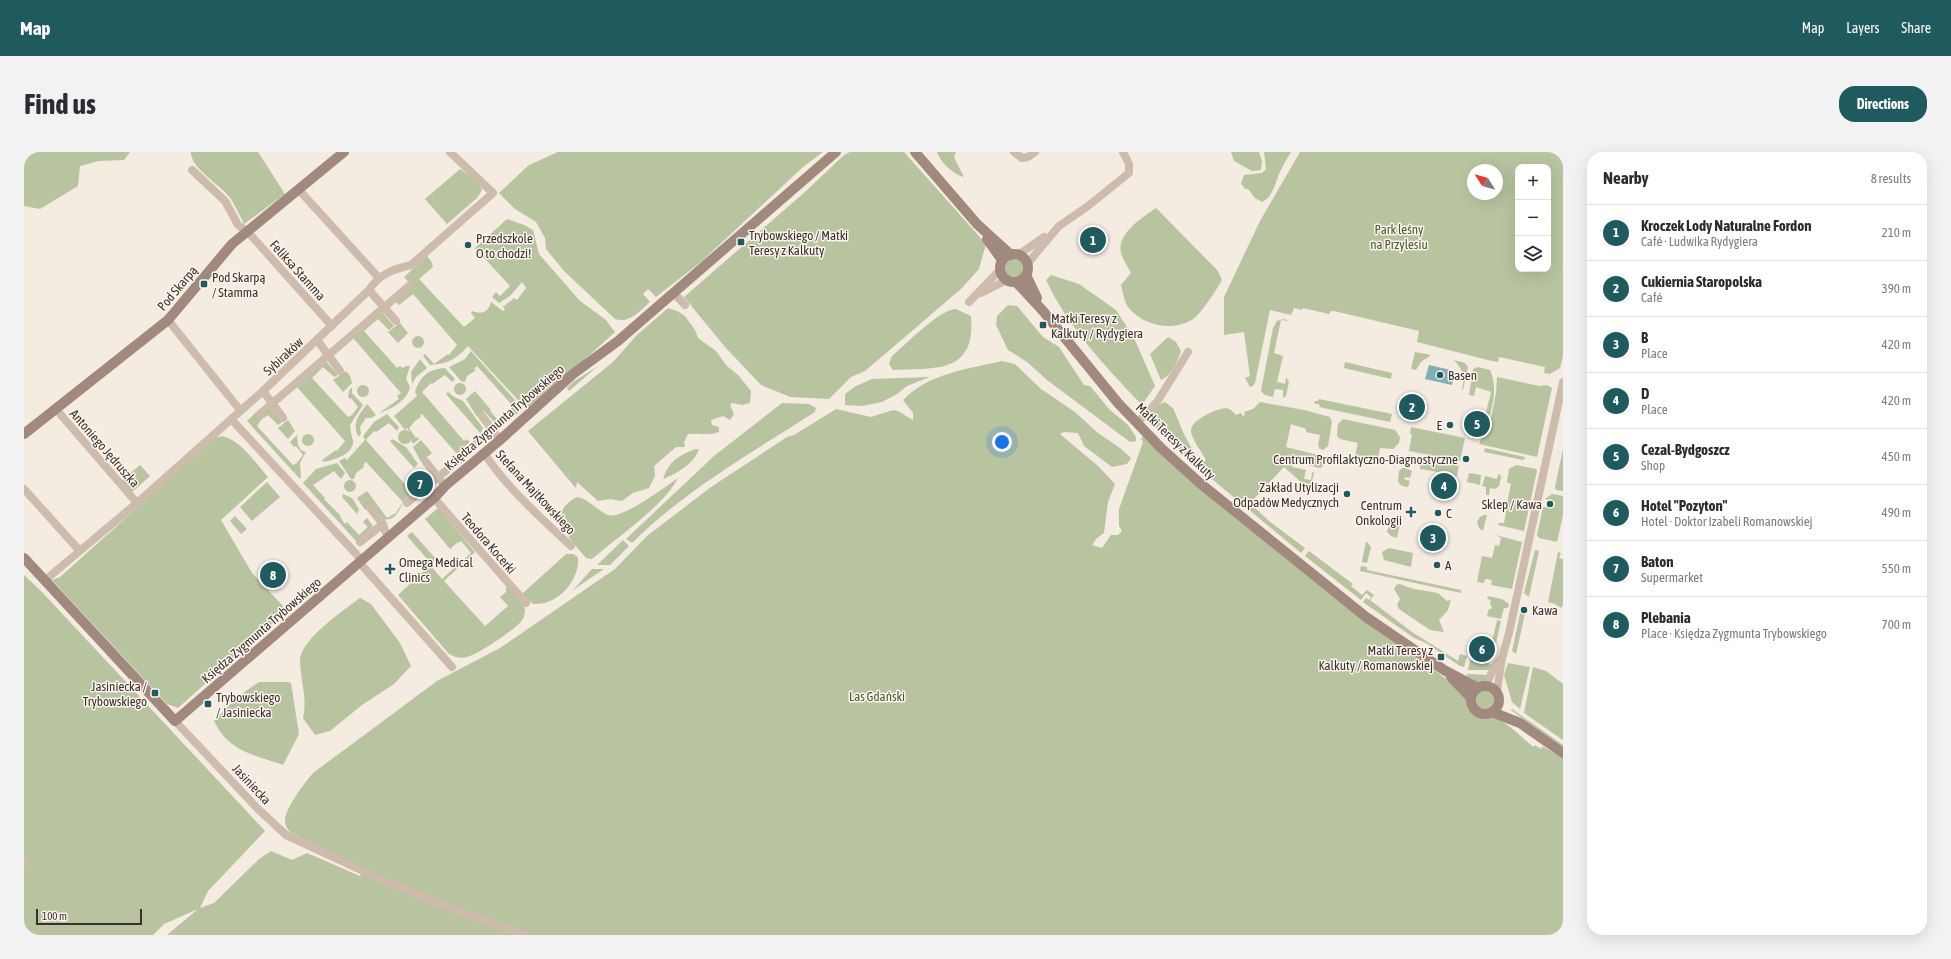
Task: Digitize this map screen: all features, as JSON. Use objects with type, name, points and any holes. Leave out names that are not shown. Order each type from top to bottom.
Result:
[{"type":"street","name":"Pod Skarpą","points":[[24,434],[168,320],[222,254],[247,231],[344,152]]},
{"type":"street","name":"Sybiraków","points":[[44,581],[79,550],[137,503],[263,391],[370,290],[379,278],[395,269],[411,265],[493,193],[450,152]]},
{"type":"street","name":"Księdza Zygmunta Trybowskiego","points":[[175,721],[358,559],[389,537],[573,374],[618,341],[836,152]]},
{"type":"street","points":[[915,152],[1008,260],[1025,260],[1027,264],[1028,270],[1023,279],[1012,281],[971,300],[1008,260],[1055,230],[1129,173],[1129,164],[1123,152]]},
{"type":"street","points":[[1014,152],[1022,158],[1028,157],[1035,152]]},
{"type":"street","name":"Feliksa Stamma","points":[[192,170],[225,201],[238,224],[247,231],[332,326]]},
{"type":"street","points":[[299,190],[379,278]]},
{"type":"street","points":[[1027,264],[1055,230]]},
{"type":"street","name":"Matki Teresy z Kalkuty","points":[[1008,260],[1012,281],[1043,311],[1100,383],[1136,423],[1201,484],[1334,593],[1395,638],[1444,670],[1482,687]]},
{"type":"street","name":"Matki Teresy z Kalkuty","points":[[1026,275],[1043,311]]},
{"type":"street","points":[[260,414],[410,286]]},
{"type":"street","points":[[370,290],[396,321]]},
{"type":"street","points":[[674,293],[685,305]]},
{"type":"street","points":[[168,320],[240,410]]},
{"type":"street","points":[[317,340],[340,371]]},
{"type":"street","points":[[1136,423],[1157,402],[1188,352]]},
{"type":"street","points":[[1563,382],[1496,691],[1499,702],[1520,723],[1563,752]]},
{"type":"street","points":[[263,391],[284,418]]},
{"type":"street","name":"Antoniego Jędruszka","points":[[55,408],[137,503]]},
{"type":"street","points":[[407,503],[439,477],[510,414]]},
{"type":"street","points":[[482,416],[500,440]]},
{"type":"street","points":[[231,419],[358,559],[452,667]]},
{"type":"street","name":"Stefana Majtkowskiego","points":[[484,453],[492,466],[528,505],[571,546]]},
{"type":"street","points":[[426,462],[445,486]]},
{"type":"street","points":[[24,489],[79,550]]},
{"type":"street","name":"Teodora Kocerki","points":[[434,498],[526,603]]},
{"type":"street","points":[[370,508],[383,524],[389,537]]},
{"type":"street","points":[[360,542],[383,524]]},
{"type":"street","name":"Jasiniecka","points":[[24,558],[258,809],[286,835],[387,882],[450,908],[526,935]]},
{"type":"street","points":[[1499,702],[1497,708],[1492,712],[1483,714],[1477,711],[1473,706],[1472,698],[1482,687],[1502,658]]},
{"type":"street","name":"Matki Teresy z Kalkuty","points":[[1444,670],[1472,698]]},
{"type":"street","points":[[1482,687],[1491,687],[1496,691]]},
{"type":"street","points":[[1492,712],[1520,723]]},
{"type":"green space","points":[[24,152],[130,152],[124,160],[99,161],[80,166],[78,186],[40,209],[24,206]]},
{"type":"green space","points":[[191,152],[258,152],[285,194],[244,224],[231,199],[201,170],[192,158]]},
{"type":"green space","points":[[558,152],[823,152],[803,167],[702,261],[656,297],[648,289],[643,294],[650,302],[634,316],[625,320],[620,320],[615,319],[564,271],[546,249],[545,238],[536,222],[515,209],[499,193],[529,165]]},
{"type":"green space","points":[[850,152],[904,152],[986,244],[979,269],[961,289],[865,371],[851,377],[829,399],[790,397],[761,385],[725,347],[684,297],[805,192],[844,155]]},
{"type":"green space","points":[[937,152],[956,152],[954,157],[964,177],[956,174],[948,168],[941,160]]},
{"type":"green space","points":[[1231,152],[1259,152],[1262,161],[1261,170],[1252,171],[1234,161]]},
{"type":"green space","points":[[1264,152],[1291,152],[1281,169],[1272,193],[1262,202],[1255,198],[1249,190],[1244,188],[1241,183],[1244,175],[1262,173],[1266,169]]},
{"type":"green space","name":"Park leśny na Przylesiu","points":[[1300,152],[1563,152],[1563,356],[1560,368],[1550,374],[1544,373],[1545,367],[1499,357],[1498,362],[1492,361],[1417,342],[1419,331],[1334,311],[1331,311],[1329,314],[1303,308],[1302,310],[1294,308],[1291,315],[1270,310],[1255,383],[1250,387],[1245,378],[1250,376],[1244,332],[1224,335],[1224,297],[1260,221]]},
{"type":"green space","points":[[460,169],[478,182],[482,190],[477,198],[447,224],[425,199]]},
{"type":"green space","points":[[1156,208],[1218,271],[1222,280],[1209,301],[1193,319],[1177,325],[1168,326],[1150,323],[1135,314],[1126,303],[1121,285],[1131,273],[1121,253],[1123,239],[1126,233],[1138,221]]},
{"type":"green space","points":[[507,219],[533,230],[539,254],[580,301],[606,320],[615,332],[528,411],[468,346],[460,354],[447,362],[430,365],[423,356],[425,354],[434,364],[448,354],[449,355],[457,345],[413,294],[399,305],[395,301],[412,286],[404,277],[427,256],[433,267],[419,279],[464,327],[475,318],[471,313],[472,311],[482,313],[487,310],[491,302],[503,311],[505,310],[503,307],[514,298],[517,300],[526,288],[522,282],[510,296],[499,303],[492,297],[496,292],[500,296],[510,286],[475,248]]},
{"type":"green space","points":[[1014,259],[1020,262],[1023,268],[1020,274],[1014,277],[1008,274],[1005,268],[1008,262]]},
{"type":"green space","points":[[1051,275],[1079,284],[1116,310],[1134,338],[1155,386],[1144,402],[1139,402],[1100,360],[1076,330],[1065,314],[1046,280]]},
{"type":"green space","points":[[1008,305],[1017,306],[1043,337],[1059,347],[1084,385],[1090,386],[1109,409],[1128,425],[1136,437],[1136,441],[1130,442],[1047,380],[1027,362],[1008,350],[996,325],[997,316]]},
{"type":"green space","points":[[668,308],[685,316],[695,330],[698,338],[716,351],[727,366],[738,375],[751,391],[750,403],[742,405],[732,403],[730,405],[734,414],[730,420],[723,416],[711,420],[712,425],[719,427],[719,432],[707,434],[688,434],[684,442],[685,447],[676,447],[654,466],[655,476],[649,488],[633,493],[622,501],[610,499],[598,501],[577,482],[576,488],[574,486],[528,431],[613,362],[637,335]]},
{"type":"green space","points":[[956,309],[971,316],[971,335],[967,349],[960,358],[950,364],[938,367],[893,370],[889,364],[892,356],[932,321],[949,311]]},
{"type":"green space","points":[[381,311],[394,326],[389,330],[378,319],[364,331],[397,368],[400,366],[403,368],[410,366],[406,379],[410,387],[406,396],[398,404],[379,413],[399,399],[397,396],[401,393],[353,338]]},
{"type":"green space","points":[[1284,319],[1290,321],[1281,320],[1274,353],[1283,356],[1277,382],[1285,384],[1286,377],[1289,382],[1286,396],[1283,398],[1283,390],[1275,389],[1273,397],[1265,395],[1261,391],[1273,328],[1277,321]]},
{"type":"green space","points":[[400,323],[408,333],[398,343],[388,332]]},
{"type":"green space","points":[[420,336],[423,337],[423,347],[416,348],[413,347],[412,340],[413,337]]},
{"type":"green space","points":[[1168,337],[1176,342],[1181,351],[1171,372],[1161,380],[1150,354]]},
{"type":"green space","points":[[471,351],[523,409],[511,419],[510,409],[513,406],[477,366],[474,369],[476,370],[467,376],[465,382],[461,381],[449,367],[465,359]]},
{"type":"green space","points":[[1415,352],[1431,355],[1421,362],[1416,370],[1411,369]]},
{"type":"green space","points":[[420,359],[427,368],[416,377],[412,384],[411,372]]},
{"type":"green space","points":[[325,360],[338,375],[334,377],[323,367],[312,378],[348,417],[352,415],[358,407],[351,398],[350,399],[348,397],[349,391],[352,387],[352,393],[363,405],[350,425],[353,441],[350,449],[343,456],[324,462],[322,460],[336,450],[337,451],[345,441],[297,387]]},
{"type":"green space","points":[[1454,360],[1465,363],[1468,367],[1463,390],[1462,374]]},
{"type":"green space","name":"Las Gdański","points":[[1002,361],[1015,364],[1041,389],[1075,412],[1098,433],[1120,448],[1131,458],[1127,464],[1112,467],[1084,446],[1078,433],[1064,432],[1060,434],[1098,466],[1115,484],[1108,502],[1104,533],[1097,538],[1092,545],[1102,548],[1111,535],[1118,535],[1122,531],[1119,526],[1119,509],[1143,442],[1141,439],[1143,435],[1221,506],[1332,596],[1463,691],[1470,707],[1476,714],[1480,716],[1489,716],[1504,722],[1529,744],[1534,747],[1535,745],[1541,749],[1542,746],[1563,758],[1563,935],[167,935],[198,909],[164,924],[153,935],[24,935],[24,575],[42,592],[265,831],[208,891],[200,908],[214,903],[259,859],[271,851],[292,860],[307,853],[360,876],[364,869],[290,832],[286,827],[285,820],[288,809],[313,773],[437,681],[500,648],[615,569],[647,536],[711,487],[787,437],[794,435],[836,409],[871,417],[893,410],[898,411],[913,420],[913,413],[903,400],[913,391],[950,373]]},
{"type":"green space","points":[[1345,362],[1392,373],[1391,379],[1344,368]]},
{"type":"green space","points":[[598,366],[569,391],[567,388],[573,382]]},
{"type":"green space","points":[[1478,367],[1490,370],[1494,385],[1491,411],[1481,433],[1491,392],[1476,387],[1474,396],[1469,395],[1473,369]]},
{"type":"green space","points":[[445,368],[455,379],[452,382],[445,375],[432,384],[431,383],[422,392],[464,441],[467,439],[470,442],[459,451],[461,454],[455,459],[454,457],[457,454],[422,414],[420,416],[421,417],[409,428],[416,438],[418,437],[419,439],[413,444],[409,430],[407,428],[405,430],[394,416],[417,396],[415,392],[417,386],[426,374],[434,370]]},
{"type":"green space","points":[[346,371],[350,376],[352,383],[343,392],[333,380]]},
{"type":"green space","points":[[930,377],[907,386],[897,394],[882,402],[862,406],[845,405],[845,394],[856,386],[872,379]]},
{"type":"green space","points":[[1497,377],[1540,386],[1547,385],[1552,388],[1537,457],[1479,444],[1491,418],[1496,393]]},
{"type":"green space","points":[[458,383],[462,383],[466,389],[462,395],[458,395],[454,391],[454,387]]},
{"type":"green space","points":[[361,385],[365,385],[369,391],[365,397],[361,397],[357,393],[357,389]]},
{"type":"green space","points":[[475,391],[498,420],[495,423],[484,411],[477,417],[466,399]]},
{"type":"green space","points":[[448,392],[454,397],[463,401],[483,428],[480,436],[480,433],[446,394]]},
{"type":"green space","points":[[1319,399],[1392,414],[1390,422],[1319,407],[1320,405],[1314,403]]},
{"type":"green space","points":[[1165,402],[1173,408],[1184,434],[1200,464],[1206,460],[1191,434],[1192,426],[1195,422],[1217,410],[1226,408],[1231,410],[1236,415],[1241,413],[1243,416],[1245,415],[1244,412],[1253,409],[1260,402],[1304,410],[1330,417],[1332,422],[1328,446],[1323,450],[1318,446],[1320,435],[1306,432],[1306,429],[1291,424],[1286,447],[1322,456],[1325,460],[1323,466],[1320,468],[1293,462],[1292,467],[1306,470],[1304,479],[1311,480],[1312,472],[1314,473],[1311,485],[1302,483],[1284,467],[1250,503],[1269,521],[1305,548],[1301,553],[1195,465],[1150,422],[1148,417],[1159,405]]},
{"type":"green space","points":[[782,403],[809,404],[816,408],[815,412],[696,489],[652,524],[632,543],[626,539],[714,456]]},
{"type":"green space","points":[[367,404],[376,415],[371,418],[366,418],[360,427],[361,433],[359,437],[356,424],[361,412]]},
{"type":"green space","points":[[270,408],[282,422],[278,425],[268,415],[261,420],[257,426],[293,465],[297,463],[303,455],[296,446],[294,447],[290,442],[297,435],[298,445],[301,450],[306,452],[300,463],[300,479],[247,421],[256,412]]},
{"type":"green space","points":[[387,414],[399,427],[397,431],[389,423],[376,432],[374,431],[366,440],[410,490],[413,488],[416,491],[405,499],[395,516],[388,520],[383,519],[371,504],[365,510],[357,498],[367,491],[387,518],[396,513],[403,502],[366,462],[363,465],[364,467],[356,473],[354,479],[351,479],[339,461],[345,458],[347,460],[365,440],[363,436],[374,422]]},
{"type":"green space","points":[[1343,419],[1395,430],[1400,437],[1399,443],[1393,449],[1380,448],[1377,463],[1361,460],[1362,458],[1355,456],[1358,443],[1340,439],[1337,436],[1338,424]]},
{"type":"green space","points":[[288,420],[295,431],[288,439],[278,428]]},
{"type":"green space","points":[[1411,427],[1465,438],[1460,461],[1409,451],[1412,434],[1410,434]]},
{"type":"green space","points":[[405,430],[410,432],[412,437],[410,442],[405,444],[400,442],[398,437],[400,432]]},
{"type":"green space","points":[[306,434],[310,434],[314,440],[310,446],[306,446],[302,442],[302,438]]},
{"type":"green space","points":[[222,436],[229,438],[242,447],[268,477],[221,520],[252,573],[283,606],[281,616],[178,708],[167,704],[52,580],[60,577],[215,438]]},
{"type":"green space","points":[[392,439],[406,447],[418,464],[414,468],[390,441]]},
{"type":"green space","points":[[421,440],[432,453],[421,462],[413,447]]},
{"type":"green space","points":[[1485,448],[1526,457],[1523,460],[1484,452]]},
{"type":"green space","points":[[699,449],[694,459],[679,471],[663,479],[671,463],[685,453]]},
{"type":"green space","points":[[1563,449],[1563,491],[1556,490],[1555,487]]},
{"type":"green space","points":[[1408,455],[1459,466],[1456,480],[1444,477],[1444,473],[1420,469],[1420,466],[1408,462]]},
{"type":"green space","points":[[337,463],[345,473],[341,479],[334,471],[313,485],[325,498],[324,499],[341,516],[340,517],[345,524],[347,522],[359,535],[368,527],[363,522],[367,518],[373,526],[357,542],[303,483],[316,469]]},
{"type":"green space","points":[[140,465],[150,476],[131,493],[121,481]]},
{"type":"green space","points":[[1516,465],[1536,469],[1537,471],[1524,531],[1498,525],[1499,523],[1504,523],[1508,502],[1503,500],[1508,501],[1511,484],[1507,482],[1509,469]]},
{"type":"green space","points":[[1402,468],[1412,471],[1410,478],[1405,477],[1404,479],[1410,481],[1408,487],[1402,486],[1398,482],[1399,471]]},
{"type":"green space","points":[[1469,473],[1481,475],[1480,485],[1467,482]]},
{"type":"green space","points":[[1500,474],[1501,477],[1499,486],[1495,489],[1490,488],[1489,495],[1486,495],[1486,487],[1482,486],[1485,476],[1497,479],[1498,475]]},
{"type":"green space","points":[[678,478],[672,488],[651,510],[592,559],[586,558],[567,535],[563,527],[561,519],[562,511],[567,504],[577,497],[585,500],[608,515],[615,515],[633,508]]},
{"type":"green space","points":[[348,480],[352,480],[356,486],[352,492],[348,492],[344,488],[344,484]]},
{"type":"green space","points":[[267,482],[280,497],[252,521],[240,507]]},
{"type":"green space","points":[[343,494],[352,498],[359,509],[357,514],[342,497]]},
{"type":"green space","points":[[1552,494],[1563,496],[1563,515],[1557,542],[1539,538],[1537,535],[1543,507],[1554,508],[1555,502],[1545,499]]},
{"type":"green space","points":[[438,508],[475,552],[444,581],[485,626],[508,606],[500,597],[506,592],[506,586],[523,603],[525,610],[523,619],[514,628],[488,646],[464,658],[449,654],[398,595],[428,567],[426,564],[429,561],[407,536],[412,532],[436,559],[430,565],[442,579],[471,553],[461,541],[450,549],[425,519]]},
{"type":"green space","points":[[1487,515],[1483,531],[1479,528],[1477,522],[1480,517]]},
{"type":"green space","points":[[235,516],[247,529],[241,534],[230,521]]},
{"type":"green space","points":[[1395,523],[1400,524],[1397,538],[1391,536],[1387,532],[1389,526]]},
{"type":"green space","points":[[1496,535],[1522,542],[1512,589],[1491,585],[1492,580],[1485,579],[1484,583],[1477,582],[1482,556],[1492,558],[1495,545],[1499,546],[1501,538]]},
{"type":"green space","points":[[623,540],[629,546],[610,565],[597,565]]},
{"type":"green space","points":[[1366,541],[1371,547],[1367,563],[1362,562]]},
{"type":"green space","points":[[1389,548],[1413,553],[1411,567],[1384,560],[1382,552]]},
{"type":"green space","points":[[1535,550],[1539,551],[1529,597],[1524,593]]},
{"type":"green space","points":[[1309,551],[1353,584],[1351,586],[1362,595],[1367,590],[1374,595],[1370,600],[1412,632],[1458,661],[1460,654],[1467,656],[1464,667],[1460,666],[1426,643],[1414,638],[1363,602],[1366,598],[1369,600],[1371,597],[1366,593],[1361,600],[1305,556]]},
{"type":"green space","points":[[1558,552],[1561,553],[1559,558],[1563,559],[1563,605],[1561,608],[1548,602]]},
{"type":"green space","points":[[566,554],[573,554],[578,557],[578,566],[571,583],[558,596],[550,601],[542,604],[533,604],[522,594]]},
{"type":"green space","points":[[1361,566],[1367,567],[1367,570],[1461,590],[1461,593],[1360,571]]},
{"type":"green space","points":[[592,569],[604,569],[573,590]]},
{"type":"green space","points":[[1399,584],[1414,589],[1438,593],[1447,601],[1451,600],[1448,610],[1439,620],[1444,632],[1430,630],[1399,609],[1397,605],[1400,599],[1394,589],[1396,585]]},
{"type":"green space","points":[[1488,596],[1502,599],[1509,604],[1508,608],[1504,608],[1501,619],[1487,616],[1489,609],[1491,609],[1492,606],[1490,605],[1491,601],[1487,598]]},
{"type":"green space","points":[[360,598],[371,604],[400,643],[411,666],[394,684],[362,705],[330,731],[315,735],[303,718],[305,704],[300,667],[302,652],[315,634],[334,617]]},
{"type":"green space","points":[[1521,609],[1526,609],[1516,654],[1512,651]]},
{"type":"green space","points":[[1497,620],[1501,621],[1495,647],[1491,646]]},
{"type":"green space","points":[[1484,659],[1491,665],[1489,670],[1468,670],[1470,660],[1477,662],[1478,660],[1482,663]]},
{"type":"green space","points":[[1508,663],[1530,667],[1520,709],[1512,702],[1504,675]]},
{"type":"green space","points":[[1533,667],[1546,671],[1563,684],[1563,740],[1524,713]]},
{"type":"green space","points":[[1467,674],[1489,675],[1484,682],[1477,683],[1466,678]]},
{"type":"green space","points":[[259,682],[291,683],[299,734],[283,765],[235,746],[220,731],[214,721],[237,697]]},
{"type":"green space","points":[[1485,691],[1491,694],[1494,700],[1491,706],[1485,709],[1479,706],[1476,700],[1479,694]]},
{"type":"green space","points":[[1512,709],[1563,745],[1563,748],[1511,710]]},
{"type":"water","name":"Basen","points":[[1429,365],[1455,371],[1452,385],[1425,379]]},
{"type":"place","name":"Kroczek Lody Naturalne Fordon","points":[[1093,240]]},
{"type":"place","name":"Trybowskiego / Matki Teresy z Kalkuty","points":[[741,242]]},
{"type":"place","name":"Przedszkole O to chodzi!","points":[[468,245]]},
{"type":"place","name":"Pod Skarpą / Stamma","points":[[204,284]]},
{"type":"place","name":"Matki Teresy z Kalkuty / Rydygiera","points":[[1043,325]]},
{"type":"place","name":"Basen","points":[[1440,375]]},
{"type":"place","name":"Cukiernia Staropolska","points":[[1412,407]]},
{"type":"place","name":"Cezal-Bydgoszcz","points":[[1477,424]]},
{"type":"place","name":"E","points":[[1450,425]]},
{"type":"place","name":"Centrum Profilaktyczno-Diagnostyczne","points":[[1466,459]]},
{"type":"place","name":"Baton","points":[[420,484]]},
{"type":"place","name":"D","points":[[1444,486]]},
{"type":"place","name":"Zakład Utylizacji Odpadów Medycznych","points":[[1347,494]]},
{"type":"place","name":"Sklep / Kawa","points":[[1550,504]]},
{"type":"place","name":"Centrum Onkologii","points":[[1411,512]]},
{"type":"place","name":"C","points":[[1438,513]]},
{"type":"place","name":"B","points":[[1433,538]]},
{"type":"place","name":"A","points":[[1437,565]]},
{"type":"place","name":"Omega Medical Clinics","points":[[390,569]]},
{"type":"place","name":"Plebania","points":[[273,575]]},
{"type":"place","name":"Kawa","points":[[1524,610]]},
{"type":"place","name":"Hotel \"Pozyton\"","points":[[1482,649]]},
{"type":"place","name":"Matki Teresy z Kalkuty / Romanowskiej","points":[[1441,657]]},
{"type":"place","name":"Jasiniecka / Trybowskiego","points":[[155,693]]},
{"type":"place","name":"Trybowskiego / Jasiniecka","points":[[208,704]]}]
